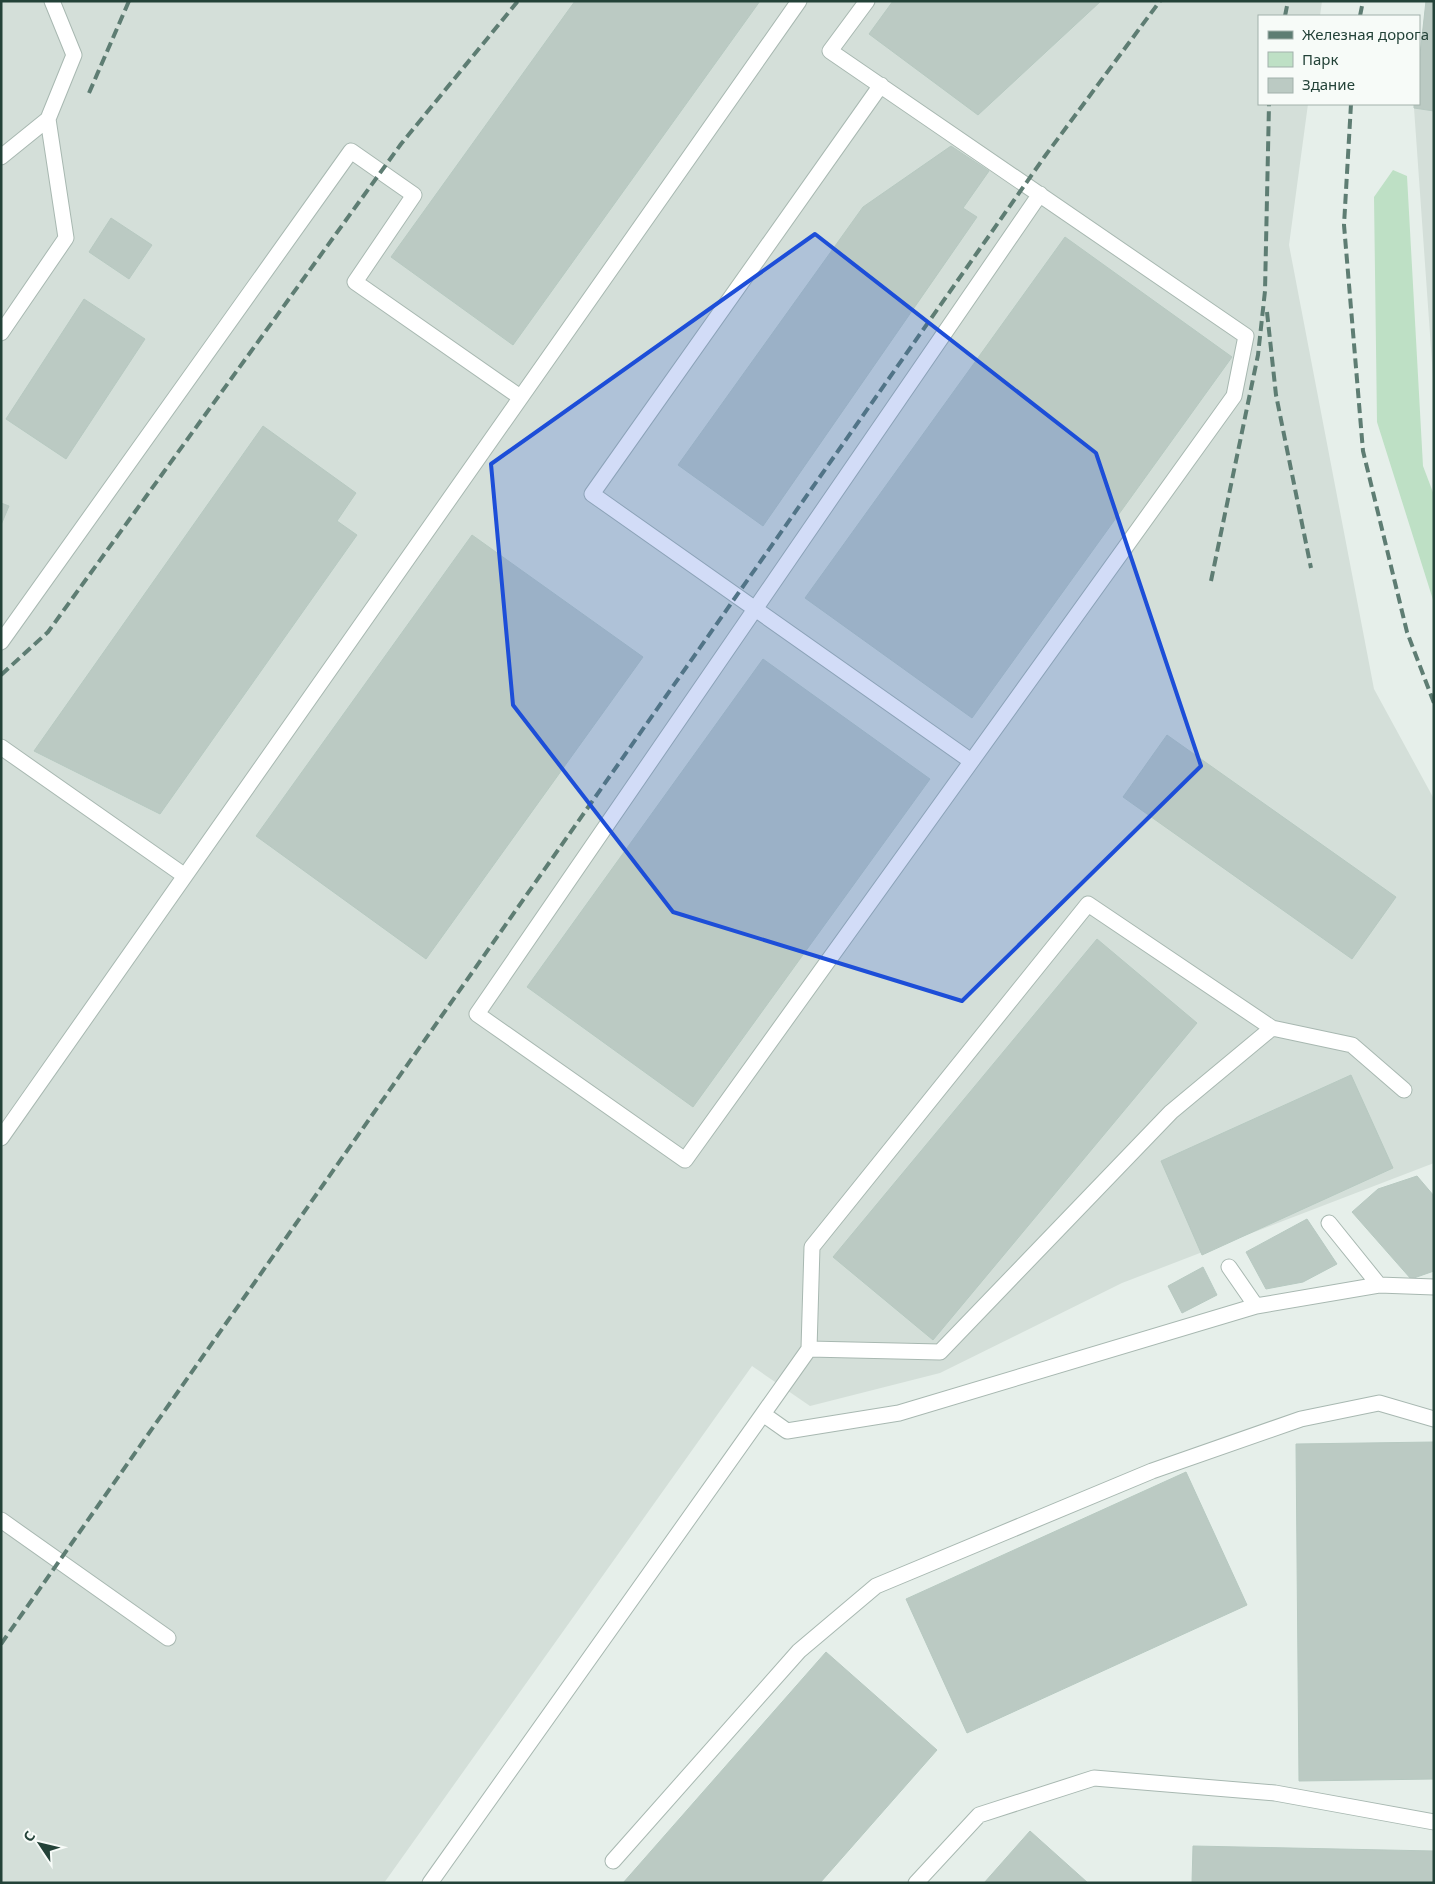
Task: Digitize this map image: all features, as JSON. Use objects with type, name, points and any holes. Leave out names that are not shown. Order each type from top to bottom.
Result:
[{"type":"lane","points":[[1,156],[48,119],[74,55],[52,1]]},
{"type":"lane","points":[[1,1138],[798,1]]},
{"type":"lane","points":[[867,1],[830,51],[1040,194],[1246,336],[1234,396],[685,1160],[477,1014],[1040,194]]},
{"type":"lane","points":[[881,86],[592,494],[971,762]]},
{"type":"lane","points":[[1,333],[66,238],[48,119]]},
{"type":"lane","points":[[1,642],[351,151],[414,195],[355,282],[520,397]]},
{"type":"lane","points":[[1,747],[185,876]]},
{"type":"lane","points":[[430,1883],[809,1349],[812,1247],[1088,904],[1272,1028],[1352,1046],[1404,1090]]},
{"type":"lane","points":[[809,1349],[940,1352],[1171,1112],[1272,1028]]},
{"type":"lane","points":[[1329,1223],[1378,1285]]},
{"type":"lane","points":[[1229,1267],[1256,1306]]},
{"type":"lane","points":[[763,1414],[787,1431],[899,1413],[1256,1306],[1378,1285],[1434,1287]]},
{"type":"lane","points":[[613,1861],[799,1651],[876,1586],[1152,1471],[1301,1419],[1379,1403],[1434,1419]]},
{"type":"lane","points":[[1,1520],[168,1638]]},
{"type":"lane","points":[[916,1883],[980,1814],[1094,1778],[1275,1792],[1434,1822]]},
{"type":"highlighted area","points":[[815,234],[1096,453],[1201,766],[962,1001],[673,912],[513,705],[491,464]]},
{"type":"shaded area","points":[[1,1],[1322,1],[1320,15],[1258,15],[1258,105],[1308,105],[1289,245],[1374,689],[1434,799],[1434,1163],[1122,1283],[940,1373],[810,1406],[752,1366],[384,1883],[1,1883]]},
{"type":"shaded area","points":[[1426,1],[1434,1],[1434,391],[1414,108],[1414,105],[1420,105],[1420,55]]},
{"type":"green space","points":[[1393,170],[1407,176],[1423,466],[1434,495],[1434,603],[1377,422],[1374,197]]},
{"type":"building","points":[[575,1],[760,1],[513,345],[391,257]]},
{"type":"building","points":[[893,1],[1101,1],[978,115],[869,34]]},
{"type":"building","points":[[1426,1],[1434,1],[1434,111],[1414,108],[1414,105],[1420,105],[1420,55]]},
{"type":"building","points":[[951,146],[989,171],[963,208],[977,217],[763,526],[678,465],[863,207]]},
{"type":"building","points":[[111,218],[152,245],[129,279],[89,252]]},
{"type":"building","points":[[1065,237],[1232,357],[972,718],[805,598]]},
{"type":"building","points":[[84,299],[145,339],[66,459],[6,419]]},
{"type":"building","points":[[263,426],[356,493],[337,521],[357,535],[160,814],[34,751]]},
{"type":"building","points":[[1,503],[9,506],[1,525]]},
{"type":"building","points":[[472,535],[643,657],[426,959],[256,836]]},
{"type":"building","points":[[763,659],[930,779],[693,1107],[527,987]]},
{"type":"building","points":[[1167,735],[1396,897],[1352,959],[1123,797]]},
{"type":"building","points":[[1097,939],[1197,1023],[933,1340],[833,1257]]},
{"type":"building","points":[[1351,1075],[1393,1168],[1202,1255],[1161,1161]]},
{"type":"building","points":[[1417,1176],[1434,1196],[1434,1271],[1411,1279],[1352,1212],[1378,1189]]},
{"type":"building","points":[[1307,1219],[1337,1264],[1303,1282],[1266,1289],[1246,1252]]},
{"type":"building","points":[[1203,1267],[1217,1295],[1182,1313],[1168,1286]]},
{"type":"building","points":[[1434,1442],[1434,1779],[1299,1781],[1296,1444]]},
{"type":"building","points":[[1186,1472],[1247,1605],[967,1733],[906,1599]]},
{"type":"building","points":[[826,1652],[937,1750],[820,1883],[623,1883]]},
{"type":"building","points":[[1030,1831],[1088,1883],[984,1883]]},
{"type":"building","points":[[1193,1846],[1434,1851],[1434,1883],[1192,1883]]},
{"type":"railway","points":[[89,93],[129,1]]},
{"type":"railway","points":[[1,675],[48,632],[401,144],[518,1]]},
{"type":"railway","points":[[1,1644],[1045,156],[1160,1]]},
{"type":"railway","points":[[1285,15],[1288,1]]},
{"type":"railway","points":[[1360,15],[1363,1]]},
{"type":"railway","points":[[1211,581],[1258,355],[1265,291],[1269,105]]},
{"type":"railway","points":[[1351,105],[1344,225],[1363,451],[1407,632],[1434,703]]},
{"type":"railway","points":[[1267,312],[1276,395],[1311,568]]}]
